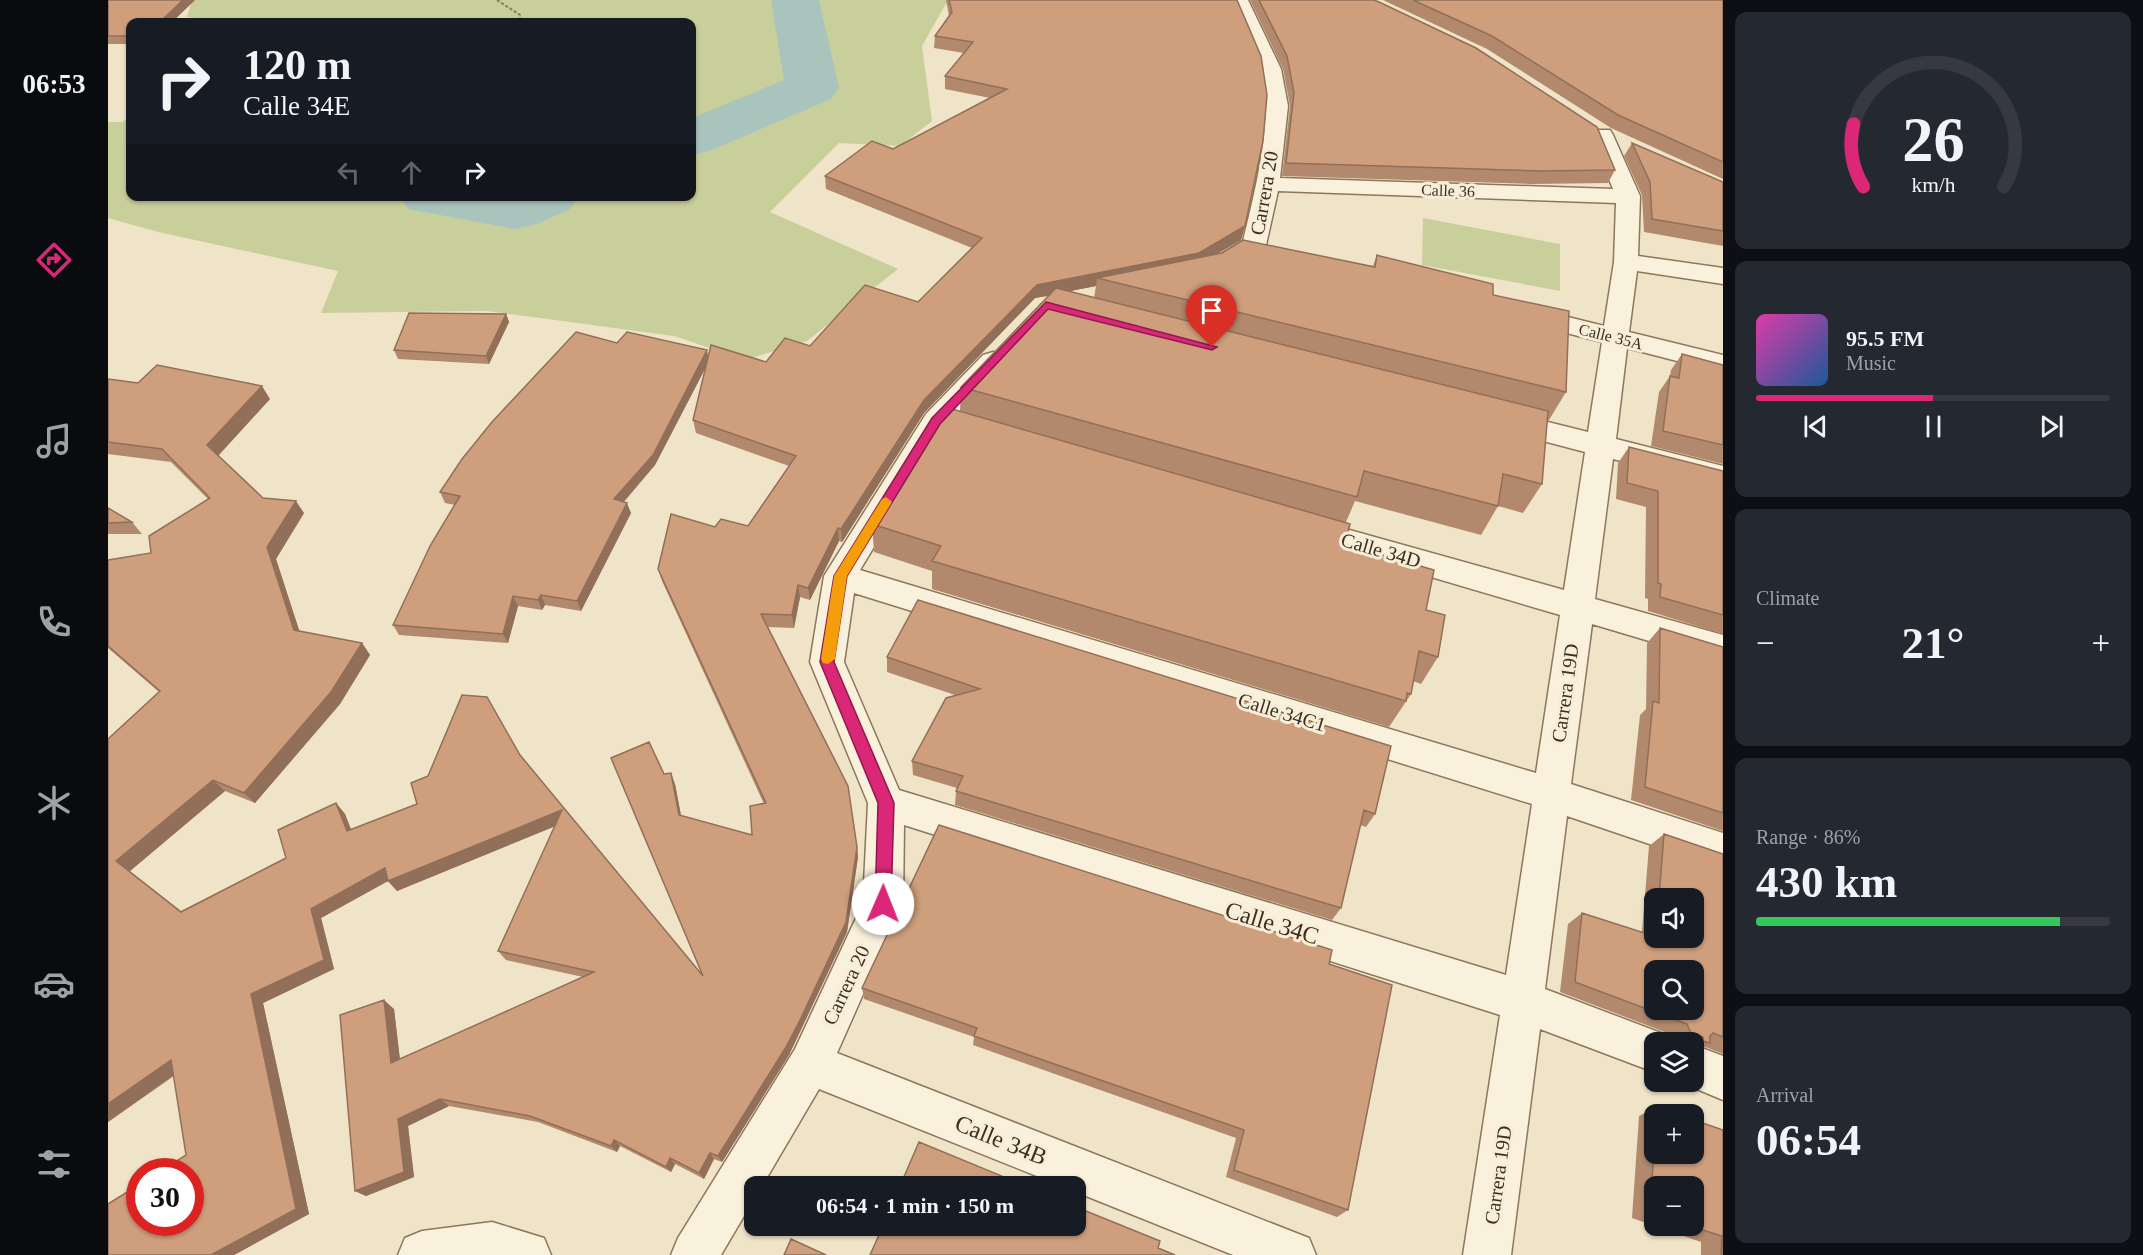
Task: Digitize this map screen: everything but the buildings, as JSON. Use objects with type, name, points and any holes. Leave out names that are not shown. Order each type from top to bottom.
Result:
[{"type":"street","name":"Carrera 20","points":[[1195,276],[1205,274],[1266,248],[1268,184],[1277,106],[1271,69],[1239,0]]},
{"type":"street","name":"Carrera 19D","points":[[1487,1255],[1626,262],[1628,196],[1594,130],[1633,149]]},
{"type":"street","name":"Calle 36","points":[[1268,184],[1628,196]]},
{"type":"street","points":[[1626,262],[1723,276]]},
{"type":"street","name":"Calle 35A","points":[[1498,307],[1723,363]]},
{"type":"street","name":"Carrera 20","points":[[695,1255],[810,1064],[883,904],[886,803],[827,662],[840,576],[936,421],[1014,339]]},
{"type":"street","points":[[1474,413],[1723,477]]},
{"type":"street","points":[[936,421],[970,431]]},
{"type":"street","name":"Calle 34D","points":[[1279,521],[1723,650]]},
{"type":"street","name":"Calle 34C1","points":[[840,576],[1551,794],[1723,851]]},
{"type":"street","name":"Calle 34C","points":[[886,803],[1522,1001],[1644,1048]]},
{"type":"street","name":"Calle 34B","points":[[810,1064],[1292,1255]]},
{"type":"street","points":[[1704,1070],[1723,1078]]},
{"type":"street","points":[[422,1255],[510,1250]]},
{"type":"path","points":[[497,0],[520,15],[520,18]]},
{"type":"green space","points":[[192,0],[948,0],[922,46],[932,121],[900,146],[839,143],[770,212],[898,269],[807,341],[745,360],[674,336],[487,311],[321,313],[338,271],[158,232],[108,218],[108,122],[122,122],[126,120],[126,201],[696,201],[696,18],[187,17]]},
{"type":"green space","points":[[1423,218],[1560,244],[1560,291],[1422,265]]},
{"type":"waterway","points":[[696,136],[812,88],[795,0]]},
{"type":"waterway","points":[[458,201],[515,211],[538,201]]},
{"type":"slow traffic","points":[[828,659],[840,576],[886,502]]},
{"type":"route","points":[[883,904],[886,803],[827,662],[840,576],[936,421],[1046,306],[1212,347]]}]
